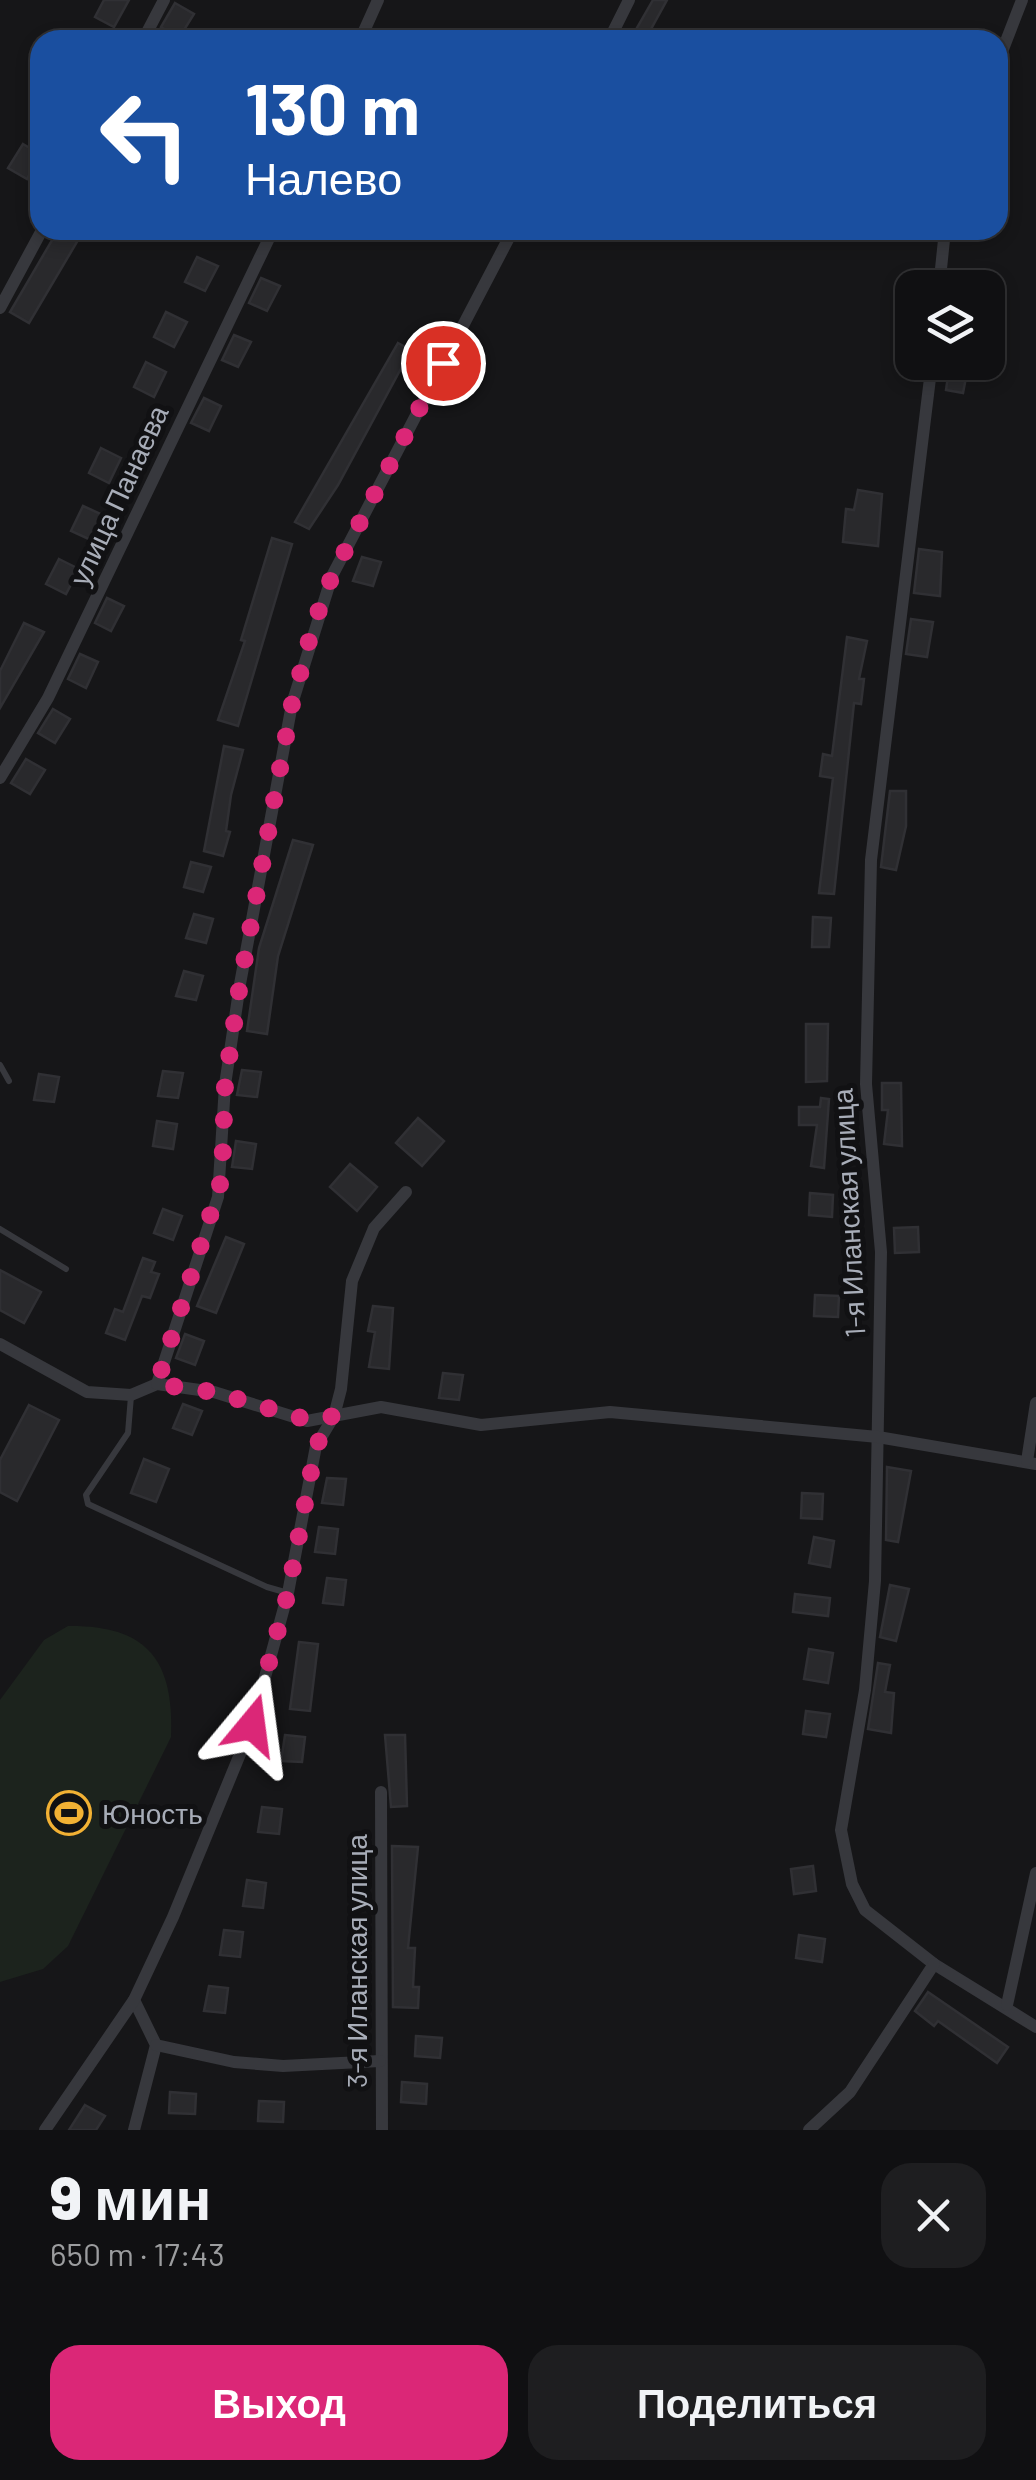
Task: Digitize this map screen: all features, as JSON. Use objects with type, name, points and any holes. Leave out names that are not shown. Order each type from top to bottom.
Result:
[{"type":"street","points":[[148,30],[164,0]]},
{"type":"street","points":[[364,30],[378,0]]},
{"type":"street","points":[[614,30],[629,0]]},
{"type":"street","points":[[1008,36],[1022,0]]},
{"type":"street","points":[[0,308],[37,240]]},
{"type":"street","name":"улица Панаева","points":[[0,778],[56,680],[268,240]]},
{"type":"street","points":[[157,1384],[222,1178],[225,1085],[240,984],[292,704],[313,626],[332,576],[508,240]]},
{"type":"street","points":[[942,270],[945,240]]},
{"type":"street","name":"1-я Иланская улица","points":[[930,380],[870,860],[866,1084],[881,1252],[875,1581],[865,1690],[841,1830],[852,1884],[865,1910],[934,1964],[1007,2005],[1036,2027]]},
{"type":"street","points":[[45,2130],[134,2000],[173,1917],[252,1725],[288,1593],[316,1446],[334,1416],[352,1281],[374,1228],[406,1192]]},
{"type":"street","points":[[0,1344],[86,1392],[131,1395],[157,1384],[214,1392],[308,1420],[381,1407],[482,1426],[610,1412],[878,1436],[1032,1463],[1036,1403]]},
{"type":"street","name":"3-я Иланская улица","points":[[381,1792],[382,2130]]},
{"type":"street","points":[[1007,2005],[1036,1872]]},
{"type":"street","points":[[809,2130],[850,2092],[934,1964]]},
{"type":"street","points":[[134,2000],[156,2045],[134,2130]]},
{"type":"street","points":[[156,2045],[234,2062],[282,2066],[380,2061]]},
{"type":"lane","points":[[0,1065],[9,1081]]},
{"type":"lane","points":[[0,1230],[66,1269]]},
{"type":"lane","points":[[131,1395],[128,1433],[86,1494],[88,1504],[267,1587],[288,1593]]},
{"type":"shaded area","name":"Юность","points":[[68,1626],[118,1632],[151,1653],[167,1687],[171,1737],[68,1946],[43,1969],[0,1982],[0,1700],[44,1640]]},
{"type":"building","points":[[104,0],[129,0],[114,27],[95,17]]},
{"type":"building","points":[[653,0],[667,0],[651,30],[636,30]]},
{"type":"building","points":[[175,3],[194,14],[184,30],[161,27]]},
{"type":"building","points":[[23,144],[30,148],[27,179],[8,168]]},
{"type":"building","points":[[52,240],[78,240],[29,323],[10,312]]},
{"type":"building","points":[[197,257],[218,266],[205,291],[185,282]]},
{"type":"building","points":[[261,278],[280,286],[267,311],[249,303]]},
{"type":"building","points":[[166,312],[187,322],[174,347],[154,337]]},
{"type":"building","points":[[234,335],[251,342],[238,367],[222,360]]},
{"type":"building","points":[[398,343],[411,350],[338,485],[309,529],[295,522]]},
{"type":"building","points":[[146,362],[166,372],[154,397],[134,387]]},
{"type":"building","points":[[947,380],[966,380],[963,393],[946,390]]},
{"type":"building","points":[[204,398],[221,406],[209,431],[191,423]]},
{"type":"building","points":[[101,448],[121,458],[109,483],[89,473]]},
{"type":"building","points":[[858,490],[882,494],[878,546],[843,542],[846,509],[854,510]]},
{"type":"building","points":[[83,506],[103,515],[91,540],[71,531]]},
{"type":"building","points":[[272,538],[292,544],[238,726],[218,720],[245,641],[241,640]]},
{"type":"building","points":[[919,549],[942,552],[940,596],[914,593]]},
{"type":"building","points":[[362,557],[381,562],[373,586],[353,581]]},
{"type":"building","points":[[59,559],[79,569],[66,594],[46,584]]},
{"type":"building","points":[[107,598],[124,606],[111,631],[95,623]]},
{"type":"building","points":[[911,619],[933,622],[927,657],[906,654]]},
{"type":"building","points":[[24,623],[44,632],[0,708],[0,671]]},
{"type":"building","points":[[847,637],[867,641],[859,679],[864,679],[861,704],[854,703],[834,894],[819,893],[833,778],[820,776],[823,754],[832,756]]},
{"type":"building","points":[[80,654],[98,662],[86,688],[68,679]]},
{"type":"building","points":[[53,709],[70,719],[55,743],[38,733]]},
{"type":"building","points":[[224,746],[243,750],[231,795],[226,831],[230,832],[223,856],[204,851]]},
{"type":"building","points":[[26,759],[45,770],[30,794],[11,783]]},
{"type":"building","points":[[890,791],[906,791],[906,826],[896,870],[881,867]]},
{"type":"building","points":[[293,840],[313,845],[278,956],[267,1034],[247,1031],[259,948]]},
{"type":"building","points":[[191,862],[211,867],[203,892],[184,887]]},
{"type":"building","points":[[194,914],[213,919],[206,943],[186,938]]},
{"type":"building","points":[[813,917],[831,918],[829,947],[812,947]]},
{"type":"building","points":[[184,971],[203,976],[196,1000],[176,996]]},
{"type":"building","points":[[806,1024],[828,1024],[827,1081],[806,1082]]},
{"type":"building","points":[[242,1070],[261,1072],[257,1097],[237,1095]]},
{"type":"building","points":[[163,1071],[183,1073],[178,1098],[158,1096]]},
{"type":"building","points":[[39,1074],[59,1077],[54,1102],[34,1100]]},
{"type":"building","points":[[882,1083],[901,1083],[902,1146],[884,1144],[888,1110],[882,1110]]},
{"type":"building","points":[[821,1098],[829,1099],[824,1168],[811,1166],[817,1125],[799,1125],[799,1107],[820,1107]]},
{"type":"building","points":[[418,1118],[444,1141],[422,1166],[396,1143]]},
{"type":"building","points":[[157,1121],[177,1124],[173,1149],[153,1146]]},
{"type":"building","points":[[236,1141],[256,1144],[252,1169],[232,1167]]},
{"type":"building","points":[[350,1164],[377,1187],[357,1211],[330,1187]]},
{"type":"building","points":[[810,1193],[833,1195],[832,1217],[809,1215]]},
{"type":"building","points":[[163,1209],[182,1216],[173,1240],[154,1233]]},
{"type":"building","points":[[918,1227],[919,1252],[895,1253],[894,1228]]},
{"type":"building","points":[[226,1237],[244,1244],[216,1313],[197,1306]]},
{"type":"building","points":[[143,1258],[155,1262],[151,1272],[159,1274],[150,1298],[142,1296],[125,1340],[106,1333],[115,1309],[123,1312]]},
{"type":"building","points":[[0,1270],[41,1292],[24,1323],[0,1310]]},
{"type":"building","points":[[815,1295],[839,1296],[838,1317],[814,1316]]},
{"type":"building","points":[[373,1306],[393,1308],[389,1369],[369,1367],[375,1332],[368,1331]]},
{"type":"building","points":[[185,1334],[204,1341],[195,1365],[176,1358]]},
{"type":"building","points":[[443,1373],[463,1375],[459,1400],[439,1398]]},
{"type":"building","points":[[183,1404],[202,1411],[192,1435],[173,1428]]},
{"type":"building","points":[[29,1405],[59,1420],[17,1501],[0,1492],[0,1460]]},
{"type":"building","points":[[144,1459],[169,1469],[156,1502],[131,1493]]},
{"type":"building","points":[[887,1467],[911,1471],[898,1542],[886,1540]]},
{"type":"building","points":[[327,1478],[346,1479],[343,1505],[322,1503]]},
{"type":"building","points":[[802,1493],[823,1494],[822,1519],[801,1518]]},
{"type":"building","points":[[319,1527],[338,1529],[335,1554],[315,1552]]},
{"type":"building","points":[[814,1537],[834,1541],[830,1567],[809,1563]]},
{"type":"building","points":[[327,1578],[346,1580],[343,1605],[323,1603]]},
{"type":"building","points":[[890,1585],[909,1589],[896,1641],[880,1637]]},
{"type":"building","points":[[795,1594],[830,1598],[828,1616],[793,1612]]},
{"type":"building","points":[[299,1642],[318,1644],[310,1711],[290,1709]]},
{"type":"building","points":[[809,1649],[833,1653],[828,1683],[804,1679]]},
{"type":"building","points":[[878,1663],[890,1665],[885,1692],[894,1693],[891,1733],[868,1729]]},
{"type":"building","points":[[806,1711],[830,1714],[826,1737],[803,1734]]},
{"type":"building","points":[[285,1735],[305,1737],[302,1762],[281,1761]]},
{"type":"building","points":[[385,1735],[405,1735],[407,1806],[391,1807]]},
{"type":"building","points":[[262,1807],[282,1809],[279,1834],[258,1832]]},
{"type":"building","points":[[392,1846],[418,1847],[408,1948],[415,1948],[413,1987],[419,1987],[418,2008],[393,2007]]},
{"type":"building","points":[[813,1866],[816,1891],[794,1894],[791,1869]]},
{"type":"building","points":[[247,1880],[266,1883],[263,1908],[243,1906]]},
{"type":"building","points":[[224,1930],[243,1932],[240,1957],[220,1955]]},
{"type":"building","points":[[799,1935],[825,1939],[822,1962],[796,1958]]},
{"type":"building","points":[[209,1986],[228,1988],[225,2013],[204,2011]]},
{"type":"building","points":[[928,1992],[1008,2047],[997,2063],[938,2021],[934,2026],[915,2011]]},
{"type":"building","points":[[416,2036],[442,2038],[440,2058],[415,2056]]},
{"type":"building","points":[[402,2082],[427,2084],[426,2104],[401,2102]]},
{"type":"building","points":[[170,2092],[196,2094],[195,2114],[169,2113]]},
{"type":"building","points":[[259,2101],[284,2102],[283,2122],[258,2121]]},
{"type":"building","points":[[85,2105],[105,2116],[96,2130],[69,2130]]},
{"type":"place","name":"Юность","points":[[69,1813]]},
{"type":"route","points":[[252,1725],[288,1593],[316,1446],[334,1416],[308,1420],[285,1416],[214,1392],[157,1384],[222,1178],[225,1085],[240,984],[292,704],[313,626],[332,576],[443,363]]}]
